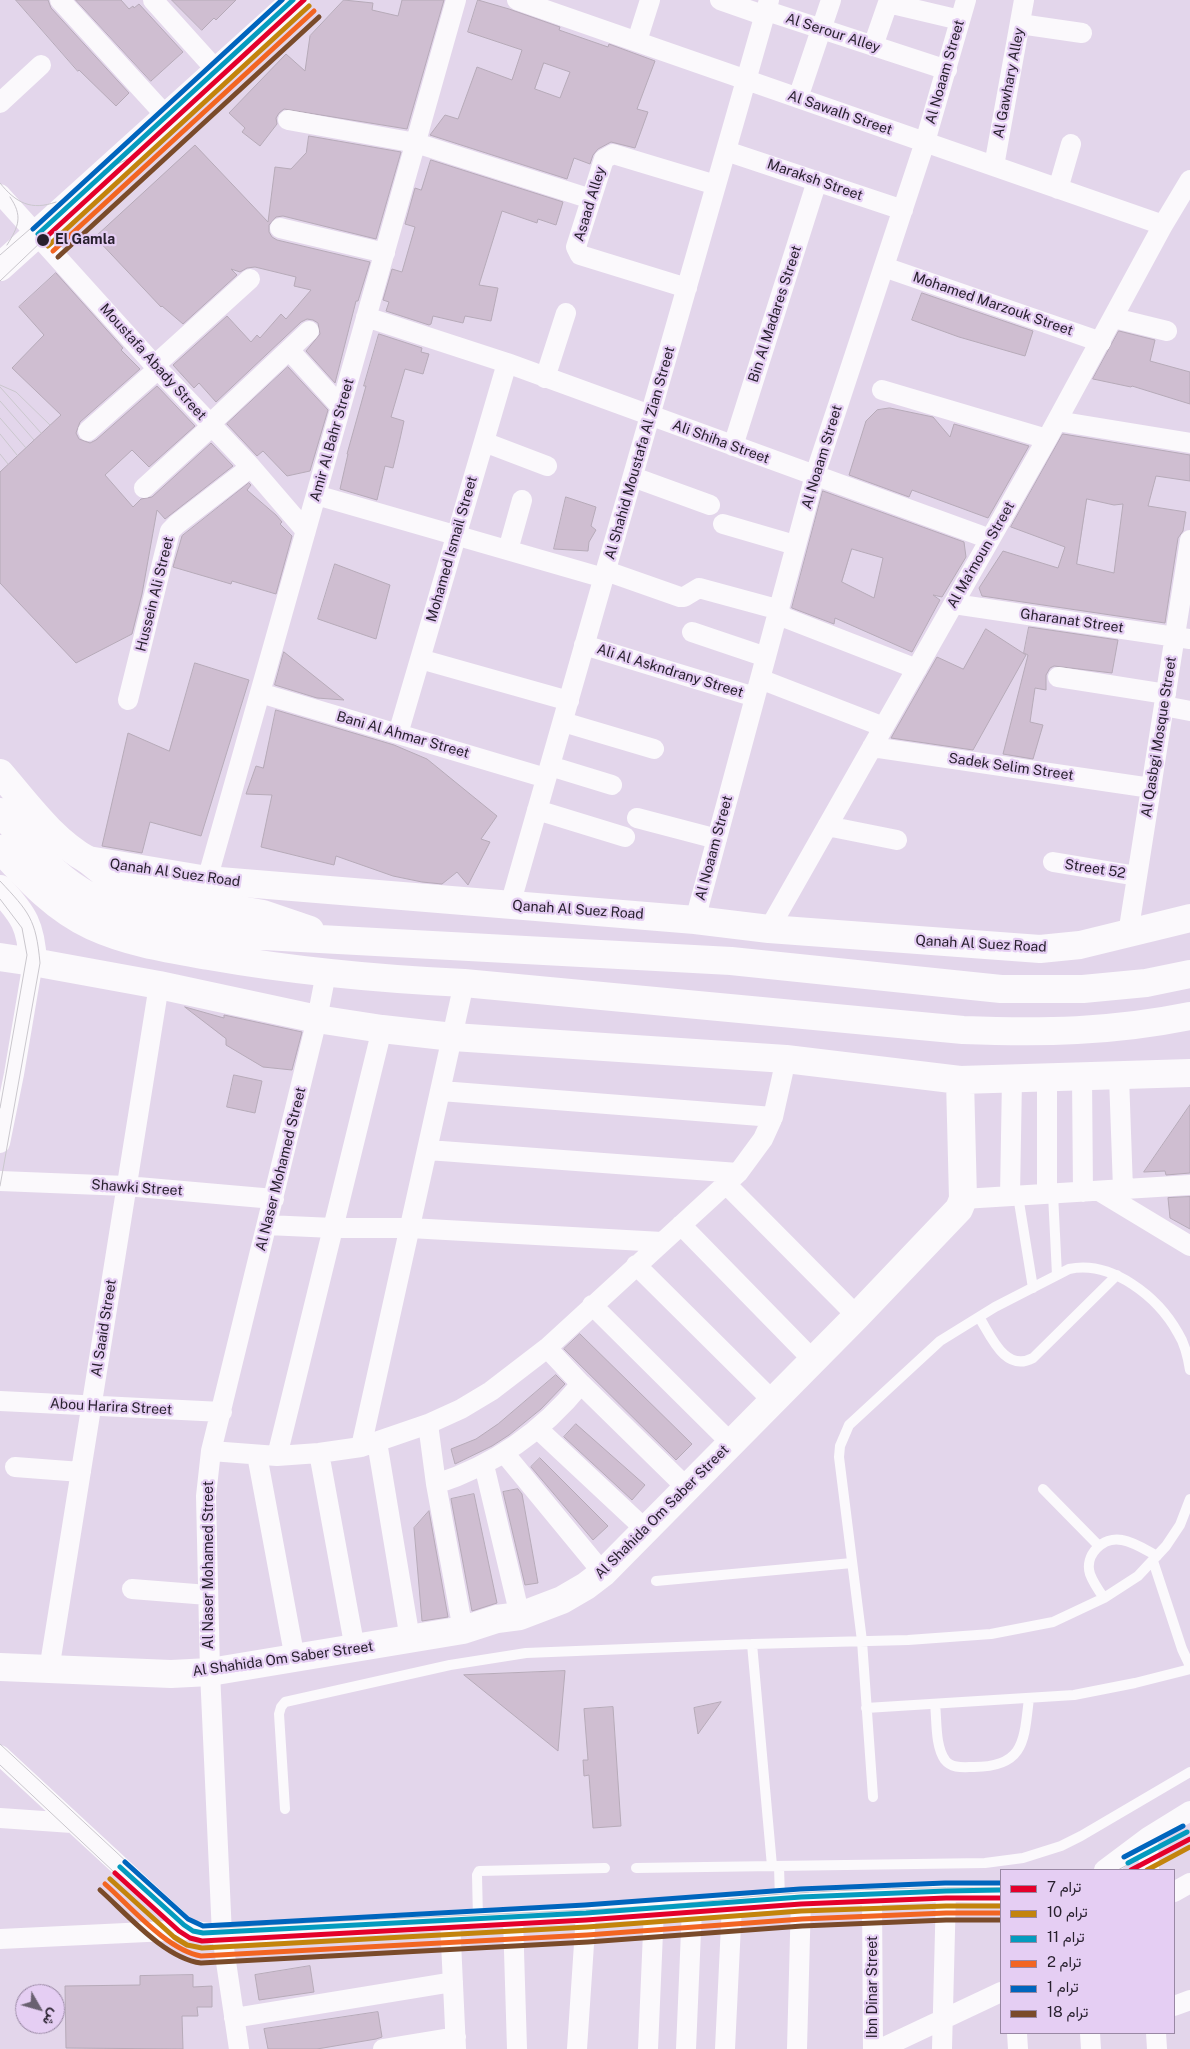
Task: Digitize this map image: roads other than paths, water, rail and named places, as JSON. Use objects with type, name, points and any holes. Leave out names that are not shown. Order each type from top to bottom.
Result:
[{"type":"main road","points":[[0,267],[296,0]]},
{"type":"main road","name":"Qanah Al Suez Road","points":[[0,773],[52,833],[73,852],[88,860],[207,880],[695,920],[768,929],[1040,949],[1080,945],[1190,918]]},
{"type":"main road","points":[[0,812],[44,878],[58,905],[90,926],[118,936],[162,947],[247,963],[326,973],[963,1030],[1084,1031],[1151,1024],[1190,1016]]},
{"type":"main road","points":[[0,849],[44,878],[78,890],[104,903],[155,918],[244,935],[284,938],[335,938],[731,962],[1001,989],[1083,989],[1146,983],[1190,974]]},
{"type":"main road","points":[[88,860],[119,886],[163,897],[263,914],[335,938]]},
{"type":"main road","points":[[0,889],[27,923],[32,942],[33,962]]},
{"type":"main road","points":[[0,958],[33,962],[159,985],[317,1019],[382,1030],[453,1037],[786,1060],[960,1080],[1190,1073]]},
{"type":"main road","points":[[960,1080],[962,1199]]},
{"type":"main road","name":"Al Shahida Om Saber Street","points":[[0,1667],[171,1674],[210,1672],[463,1630],[497,1619],[520,1616],[562,1600],[586,1586],[603,1573],[646,1530],[952,1217],[959,1209],[962,1199]]},
{"type":"street","points":[[60,0],[167,117]]},
{"type":"street","points":[[153,0],[217,71]]},
{"type":"street","name":"Amir Al Bahr Street","points":[[207,880],[456,0]]},
{"type":"street","name":"Al Sawalh Street","points":[[517,0],[568,8],[637,41],[1163,225]]},
{"type":"street","points":[[637,41],[650,0]]},
{"type":"street","name":"Al Serour Alley","points":[[720,0],[760,14],[768,6],[822,29],[946,70]]},
{"type":"street","points":[[798,98],[831,0]]},
{"type":"street","name":"Al Noaam Street","points":[[695,920],[815,475],[925,142],[966,0]]},
{"type":"street","name":"Al Gawhary Alley","points":[[994,166],[1024,0]]},
{"type":"street","points":[[873,46],[888,2],[960,20]]},
{"type":"street","name":"Al Shahid Moustafa Al Zian Street","points":[[510,905],[768,6]]},
{"type":"street","points":[[1020,24],[1082,33]]},
{"type":"street","points":[[0,103],[41,65]]},
{"type":"street","points":[[288,120],[416,143],[591,199]]},
{"type":"street","points":[[1058,189],[1071,144]]},
{"type":"street","name":"Maraksh Street","points":[[726,150],[903,210]]},
{"type":"street","name":"Asaad Alley","points":[[687,288],[578,254],[576,247],[604,159],[613,154],[716,185]]},
{"type":"street","name":"Al Ma'moun Street","points":[[768,929],[1047,440],[1163,225],[1190,180]]},
{"type":"street","name":"Bin Al Madares Street","points":[[733,446],[817,181]]},
{"type":"street","name":"Moustafa Abady Street","points":[[0,194],[156,367],[251,467],[306,531]]},
{"type":"street","points":[[280,228],[385,253]]},
{"type":"street","name":"Mohamed Marzouk Street","points":[[884,267],[1101,342]]},
{"type":"street","points":[[88,431],[250,279]]},
{"type":"street","points":[[545,378],[566,313]]},
{"type":"street","name":"Ali Shiha Street","points":[[366,317],[507,363],[990,539]]},
{"type":"street","points":[[1114,318],[1168,331]]},
{"type":"street","points":[[144,488],[309,331]]},
{"type":"street","points":[[289,350],[341,407]]},
{"type":"street","name":"Mohamed Ismail Street","points":[[398,734],[507,363]]},
{"type":"street","points":[[882,390],[1047,440]]},
{"type":"street","points":[[1057,421],[1190,443]]},
{"type":"street","points":[[484,442],[547,466]]},
{"type":"street","name":"Hussein Ali Street","points":[[128,700],[170,531],[251,467]]},
{"type":"street","points":[[633,477],[710,505]]},
{"type":"street","points":[[316,495],[508,550],[605,574],[684,597],[699,588],[779,613],[916,669]]},
{"type":"street","points":[[508,550],[522,500]]},
{"type":"street","points":[[723,524],[796,546]]},
{"type":"street","name":"Al Qasbgi Mosque Street","points":[[1128,934],[1165,700],[1182,637],[1190,540]]},
{"type":"street","name":"Gharanat Street","points":[[954,604],[1182,637]]},
{"type":"street","points":[[692,632],[766,657]]},
{"type":"street","name":"Ali Al Askndrany Street","points":[[584,646],[758,688],[884,727]]},
{"type":"street","points":[[420,659],[568,701]]},
{"type":"street","points":[[1058,678],[1165,700],[1190,711]]},
{"type":"street","name":"Bani Al Ahmar Street","points":[[260,693],[398,734],[548,772],[612,785]]},
{"type":"street","points":[[562,722],[654,749]]},
{"type":"street","name":"Sadek Selim Street","points":[[872,747],[1151,788]]},
{"type":"street","points":[[537,810],[625,837]]},
{"type":"street","points":[[637,818],[717,839]]},
{"type":"street","points":[[827,826],[896,840]]},
{"type":"street","name":"Street 52","points":[[1052,862],[1137,876]]},
{"type":"street","points":[[0,1143],[7,1073],[33,962]]},
{"type":"street","name":"Al Naser Mohamed Street","points":[[239,2049],[222,1935],[210,1672],[206,1496],[211,1451],[268,1225],[317,1019],[326,973]]},
{"type":"street","points":[[410,1639],[369,1445],[410,1228],[464,984]]},
{"type":"street","name":"Al Saaid Street","points":[[49,1670],[159,985]]},
{"type":"street","points":[[295,1659],[267,1456],[333,1228],[382,1030]]},
{"type":"street","points":[[211,1451],[267,1456],[319,1453],[369,1445],[428,1424],[460,1409],[491,1391],[547,1348],[732,1179],[763,1139],[773,1117],[786,1060]]},
{"type":"street","points":[[1082,1076],[1091,1191]]},
{"type":"street","points":[[1119,1076],[1123,1189]]},
{"type":"street","points":[[1012,1078],[1014,1196]]},
{"type":"street","points":[[1047,1078],[1050,1194]]},
{"type":"street","points":[[441,1091],[773,1117]]},
{"type":"street","points":[[428,1150],[732,1179],[857,1316]]},
{"type":"street","name":"Shawki Street","points":[[0,1181],[126,1186],[274,1199]]},
{"type":"street","points":[[962,1199],[1190,1185]]},
{"type":"street","points":[[1091,1191],[1190,1246]]},
{"type":"street","points":[[268,1225],[333,1228],[410,1228],[662,1242]]},
{"type":"street","points":[[681,1225],[813,1360]]},
{"type":"street","points":[[636,1265],[773,1401]]},
{"type":"street","points":[[592,1305],[731,1443]]},
{"type":"street","points":[[547,1348],[687,1488]]},
{"type":"street","points":[[436,1484],[484,1465],[504,1454],[554,1416],[581,1384]]},
{"type":"street","name":"Abou Harira Street","points":[[0,1401],[222,1412]]},
{"type":"street","points":[[428,1424],[436,1484],[463,1630]]},
{"type":"street","points":[[538,1430],[646,1530]]},
{"type":"street","points":[[319,1453],[355,1649]]},
{"type":"street","points":[[504,1454],[603,1573]]},
{"type":"street","points":[[484,1465],[520,1616]]},
{"type":"street","points":[[15,1467],[81,1472]]},
{"type":"street","points":[[132,1589],[208,1595]]},
{"type":"street","points":[[0,1755],[189,1930]]},
{"type":"street","points":[[1105,1869],[1148,1837],[1190,1811]]},
{"type":"street","points":[[0,1818],[72,1823]]},
{"type":"street","points":[[1148,1837],[1149,1869]]},
{"type":"street","points":[[1175,1891],[1190,1882]]},
{"type":"street","points":[[942,2049],[946,1892]]},
{"type":"street","points":[[0,1940],[189,1930],[222,1935],[450,1920],[692,1908],[801,1898],[872,1894],[1000,1893]]},
{"type":"street","name":"Ibn Dinar Street","points":[[872,1894],[873,2049]]},
{"type":"street","points":[[797,2049],[801,1898]]},
{"type":"street","points":[[725,2049],[732,1904]]},
{"type":"street","points":[[686,2049],[692,1908]]},
{"type":"street","points":[[648,2049],[654,1909]]},
{"type":"street","points":[[577,2049],[586,1914]]},
{"type":"street","points":[[513,1918],[517,2049]]},
{"type":"street","points":[[383,2049],[456,2043],[450,1920]]},
{"type":"street","points":[[234,2018],[453,1982]]},
{"type":"street","points":[[880,2049],[1000,1992]]},
{"type":"street","points":[[1175,2006],[1190,2000]]},
{"type":"street","points":[[1017,2034],[1018,2049]]},
{"type":"street","points":[[1090,2034],[1091,2049]]},
{"type":"street","points":[[1156,2034],[1157,2049]]},
{"type":"lane","points":[[1050,1194],[1057,1275]]},
{"type":"lane","points":[[1014,1196],[1033,1288]]},
{"type":"lane","points":[[873,1797],[862,1641],[839,1457],[844,1435],[857,1417],[940,1340],[1057,1275],[1069,1269],[1080,1267],[1092,1267],[1118,1275],[1143,1292],[1166,1315],[1179,1333],[1187,1354],[1190,1370]]},
{"type":"lane","points":[[979,1317],[1007,1358],[1020,1362],[1027,1361],[1033,1358],[1118,1275]]},
{"type":"lane","points":[[1043,1489],[1099,1546]]},
{"type":"lane","points":[[284,1809],[279,1714],[281,1707],[286,1702],[450,1665],[526,1653],[862,1641],[991,1634],[1053,1622],[1104,1598],[1138,1576],[1155,1559],[1180,1525],[1190,1499]]},
{"type":"lane","points":[[866,1708],[1074,1694],[1135,1683],[1190,1667],[1182,1648],[1155,1559],[1124,1540],[1111,1540],[1099,1546],[1091,1558],[1090,1574],[1104,1598]]},
{"type":"lane","points":[[656,1582],[852,1563]]},
{"type":"lane","points":[[752,1644],[780,1900]]},
{"type":"lane","points":[[935,1704],[938,1742],[945,1760],[955,1767],[979,1767],[1001,1764],[1012,1758],[1020,1747],[1025,1730],[1029,1698]]},
{"type":"lane","points":[[636,1868],[985,1863],[1023,1858],[1054,1848],[1081,1836],[1190,1772]]},
{"type":"lane","points":[[478,1919],[477,1875],[479,1871],[605,1868]]},
{"type":"tram line","name":"1","points":[[33,229],[282,0]]},
{"type":"tram line","points":[[0,255],[90,177],[285,0]]},
{"type":"tram line","name":"11","points":[[38,234],[293,0]]},
{"type":"tram line","name":"7","points":[[43,240],[304,0]]},
{"type":"tram line","name":"10","points":[[48,246],[309,6]]},
{"type":"tram line","name":"2","points":[[53,251],[314,11]]},
{"type":"tram line","name":"18","points":[[58,257],[319,17]]},
{"type":"tram line","points":[[103,171],[136,155]]},
{"type":"tram line","points":[[0,183],[12,196],[25,203],[39,206],[56,202]]},
{"type":"tram line","points":[[7,245],[18,221],[17,210],[10,197]]},
{"type":"tram line","points":[[0,281],[43,240]]},
{"type":"tram line","points":[[0,385],[16,392],[50,425]]},
{"type":"tram line","points":[[0,387],[41,433]]},
{"type":"tram line","points":[[0,401],[34,440]]},
{"type":"tram line","points":[[0,418],[26,448]]},
{"type":"tram line","points":[[0,434],[17,455]]},
{"type":"tram line","points":[[0,454],[8,464]]},
{"type":"tram line","points":[[0,881],[29,917],[36,936],[40,963],[0,1186]]},
{"type":"tram line","points":[[0,899],[22,928],[27,955],[0,1108]]},
{"type":"tram line","points":[[0,1744],[187,1918],[204,1926],[221,1928],[599,1909],[837,1891],[1000,1888]]},
{"type":"tram line","points":[[0,1765],[115,1873]]},
{"type":"tram line","name":"1","points":[[1124,1857],[1183,1826]]},
{"type":"tram line","points":[[1120,1869],[1190,1830]]},
{"type":"tram line","name":"11","points":[[1128,1863],[1187,1832]]},
{"type":"tram line","name":"7","points":[[1133,1869],[1190,1839]]},
{"type":"tram line","name":"10","points":[[1149,1869],[1190,1847]]},
{"type":"tram line","name":"1","points":[[125,1862],[188,1919],[203,1926],[585,1905],[800,1889],[945,1883],[1000,1883]]},
{"type":"tram line","name":"11","points":[[120,1867],[184,1925],[193,1931],[203,1933],[586,1913],[801,1897],[1000,1890]]},
{"type":"tram line","name":"7","points":[[115,1873],[179,1931],[190,1938],[202,1941],[586,1920],[801,1904],[946,1898],[1000,1898]]},
{"type":"tram line","name":"10","points":[[110,1879],[174,1937],[187,1945],[202,1948],[587,1927],[801,1911],[1000,1906]]},
{"type":"tram line","name":"2","points":[[105,1884],[163,1937],[188,1952],[201,1956],[587,1935],[802,1919],[946,1913],[1000,1913]]},
{"type":"tram line","name":"18","points":[[100,1890],[160,1944],[173,1953],[201,1963],[588,1942],[802,1926],[946,1920],[1000,1920]]},
{"type":"place","name":"El Gamla","points":[[43,240]]}]
